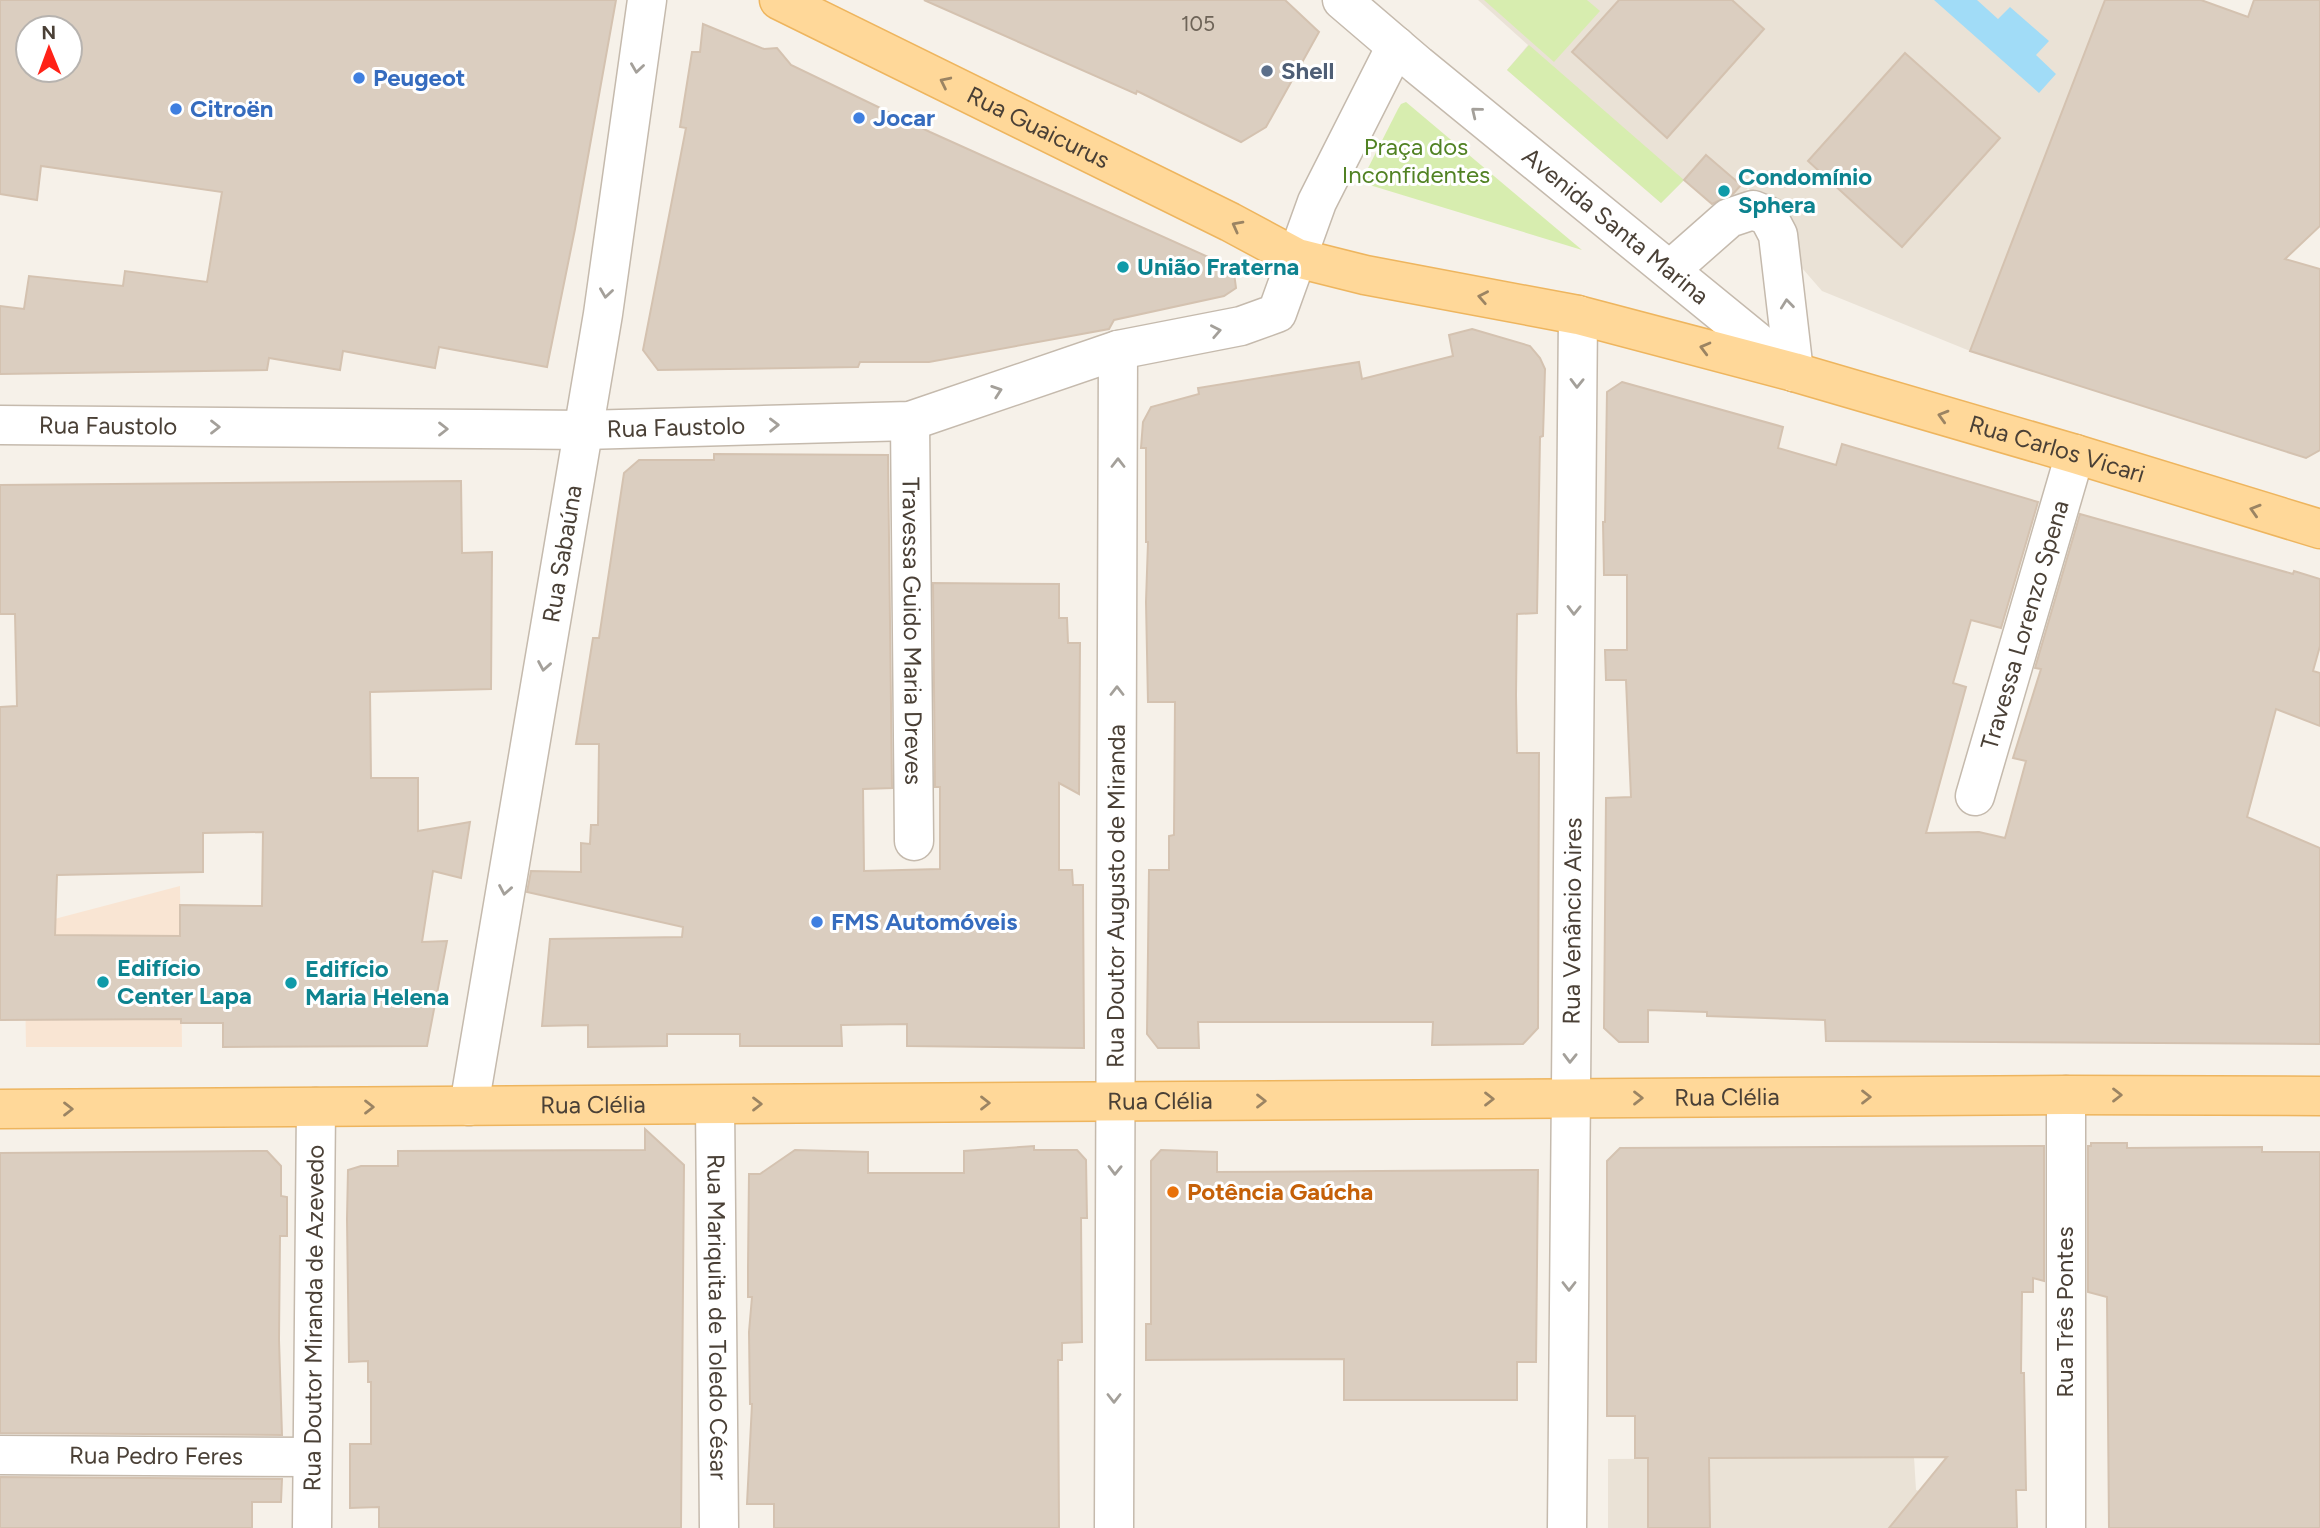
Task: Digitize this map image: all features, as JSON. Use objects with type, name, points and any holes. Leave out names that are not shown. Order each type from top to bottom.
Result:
[{"type":"main road","name":"Rua Guaicurus","points":[[779,0],[1297,257]]},
{"type":"main road","points":[[1297,257],[1365,275],[1577,315],[1794,372]]},
{"type":"main road","name":"Rua Carlos Vicari","points":[[1794,372],[2320,529]]},
{"type":"main road","name":"Rua Clélia","points":[[0,1109],[2066,1095],[2320,1096]]},
{"type":"street","name":"Rua Sabaúna","points":[[469,1106],[584,430],[647,0]]},
{"type":"street","name":"Avenida Santa Marina","points":[[1342,0],[1794,372]]},
{"type":"street","points":[[1297,257],[1317,202],[1396,46]]},
{"type":"street","points":[[1670,270],[1729,218],[1753,210],[1768,216],[1778,235],[1794,372]]},
{"type":"street","name":"Rua Faustolo","points":[[0,425],[584,430],[910,421],[1118,350],[1241,326],[1277,313],[1297,257]]},
{"type":"street","name":"Rua Venâncio Aires","points":[[1567,1528],[1577,315]]},
{"type":"street","name":"Rua Doutor Augusto de Miranda","points":[[1114,1528],[1118,350]]},
{"type":"street","name":"Travessa Guido Maria Dreves","points":[[910,421],[914,841]]},
{"type":"street","name":"Travessa Lorenzo Spena","points":[[1975,796],[2075,454]]},
{"type":"street","name":"Rua Três Pontes","points":[[2066,1095],[2066,1528]]},
{"type":"street","name":"Rua Mariquita de Toledo César","points":[[715,1105],[719,1528]]},
{"type":"street","name":"Rua Doutor Miranda de Azevedo","points":[[312,1528],[316,1107]]},
{"type":"street","name":"Rua Pedro Feres","points":[[0,1455],[312,1457]]},
{"type":"shaded area","points":[[1478,0],[2105,0],[1970,351],[1822,291],[1802,268],[1791,231],[1776,212],[1748,188],[1735,202],[1730,197],[1719,209],[1684,180],[1661,203],[1507,70],[1528,45]]},
{"type":"shaded area","points":[[180,886],[182,1047],[26,1047],[24,927]]},
{"type":"shaded area","points":[[1914,1457],[1916,1490],[1919,1491],[1890,1528],[1608,1528],[1608,1459]]},
{"type":"green space","points":[[1484,0],[1587,0],[1600,11],[1554,62]]},
{"type":"green space","points":[[1529,45],[1684,180],[1661,203],[1507,70]]},
{"type":"green space","name":"Praça dos Inconfidentes","points":[[1406,102],[1582,250],[1363,183],[1363,178],[1398,109]]},
{"type":"water","points":[[1934,0],[1977,0],[1998,19],[2010,7],[2049,41],[2036,55],[2056,74],[2039,93]]},
{"type":"building","points":[[0,0],[616,0],[547,367],[439,347],[435,368],[343,351],[340,370],[269,358],[267,370],[0,374],[0,306],[24,309],[29,276],[123,286],[125,271],[207,282],[222,192],[41,166],[37,200],[0,194]]},
{"type":"building","points":[[924,0],[1285,0],[1319,32],[1266,127],[1241,142],[1137,91],[1136,94]]},
{"type":"building","points":[[1619,0],[1732,0],[1764,29],[1667,138],[1572,52]]},
{"type":"building","points":[[2105,0],[2201,0],[2248,17],[2254,0],[2320,0],[2320,226],[2285,259],[2320,269],[2320,450],[2306,458],[1970,351]]},
{"type":"building","points":[[703,24],[764,49],[777,48],[791,65],[930,132],[1226,265],[1234,273],[1236,288],[1224,296],[1114,320],[1109,329],[929,362],[860,362],[858,367],[658,370],[643,350],[686,128],[680,127],[692,52],[700,52]]},
{"type":"building","points":[[1905,53],[2000,138],[1902,247],[1808,161]]},
{"type":"building","points":[[1706,155],[1741,185],[1733,194],[1712,204],[1684,180]]},
{"type":"building","points":[[1472,329],[1530,346],[1545,369],[1543,436],[1540,437],[1537,613],[1517,614],[1516,695],[1517,753],[1539,753],[1538,1028],[1523,1044],[1432,1045],[1433,1022],[1198,1022],[1199,1048],[1158,1048],[1147,1034],[1149,870],[1169,870],[1169,836],[1174,835],[1175,702],[1148,702],[1148,542],[1146,448],[1141,448],[1143,422],[1151,407],[1199,394],[1198,388],[1359,362],[1362,379],[1453,356],[1449,335]]},
{"type":"building","points":[[1622,382],[1783,427],[1778,448],[1836,465],[1842,444],[2038,502],[2001,628],[1971,620],[1953,683],[1966,687],[1926,833],[1979,832],[2005,838],[2026,761],[2013,758],[2041,669],[2035,668],[2080,514],[2293,574],[2294,571],[2320,579],[2320,646],[2313,671],[2320,673],[2320,726],[2276,709],[2247,817],[2320,848],[2320,1044],[1826,1041],[1825,1020],[1707,1016],[1707,1012],[1648,1010],[1648,1042],[1619,1042],[1604,1028],[1606,798],[1631,797],[1626,680],[1606,680],[1605,650],[1627,650],[1627,575],[1604,575],[1603,522],[1607,392]]},
{"type":"building","points":[[714,454],[888,455],[892,788],[863,789],[864,871],[940,869],[940,787],[935,787],[933,583],[1059,584],[1059,618],[1067,618],[1068,643],[1080,643],[1079,794],[1059,783],[1059,870],[1072,870],[1073,885],[1083,885],[1084,1048],[907,1046],[907,1024],[841,1025],[842,1046],[740,1046],[740,1034],[667,1034],[667,1046],[588,1047],[588,1025],[542,1026],[550,939],[682,937],[683,927],[527,892],[531,871],[581,872],[581,843],[590,844],[591,825],[598,825],[599,744],[576,744],[593,638],[599,638],[624,473],[639,460],[714,460]]},
{"type":"building","points":[[461,481],[462,553],[492,552],[491,689],[370,692],[371,778],[418,778],[418,831],[470,822],[461,878],[433,871],[422,942],[447,941],[427,1046],[223,1047],[223,1023],[181,1023],[181,1019],[0,1020],[0,707],[17,706],[15,614],[0,614],[0,485]],"holes":[[[263,832],[262,906],[180,905],[180,936],[55,935],[57,875],[203,872],[203,833]]]},
{"type":"building","points":[[645,1129],[684,1165],[681,1528],[379,1528],[379,1507],[350,1508],[350,1444],[371,1444],[371,1382],[368,1382],[368,1361],[349,1362],[348,1170],[361,1166],[398,1166],[398,1151],[645,1150]]},
{"type":"building","points":[[2091,1143],[2127,1143],[2127,1148],[2262,1147],[2262,1152],[2320,1152],[2320,1528],[2109,1528],[2107,1297],[2088,1292],[2088,1146],[2091,1146]]},
{"type":"building","points":[[1034,1146],[1034,1150],[1077,1150],[1086,1160],[1087,1218],[1081,1218],[1082,1342],[1062,1343],[1062,1360],[1058,1360],[1059,1528],[774,1528],[774,1504],[747,1504],[752,1404],[749,1332],[752,1297],[748,1297],[749,1174],[760,1174],[795,1150],[868,1152],[868,1173],[964,1173],[964,1151]]},
{"type":"building","points":[[2044,1146],[2044,1281],[2033,1278],[2033,1292],[2022,1292],[2021,1373],[2024,1373],[2026,1490],[2016,1490],[2017,1528],[1889,1528],[1947,1457],[1709,1458],[1710,1528],[1648,1528],[1648,1458],[1635,1458],[1635,1416],[1607,1416],[1607,1161],[1620,1148]]},
{"type":"building","points":[[1161,1150],[1217,1152],[1217,1172],[1538,1170],[1536,1362],[1517,1362],[1517,1400],[1344,1400],[1344,1359],[1146,1360],[1146,1324],[1151,1324],[1151,1161]]},
{"type":"building","points":[[267,1151],[281,1166],[281,1196],[287,1197],[287,1236],[280,1236],[282,1435],[0,1433],[0,1153]]},
{"type":"building","points":[[0,1477],[282,1479],[281,1502],[252,1502],[252,1528],[0,1528]]},
{"type":"place","name":"Shell","points":[[1267,71]]},
{"type":"place","name":"Peugeot","points":[[359,78]]},
{"type":"place","name":"Citroën","points":[[176,109]]},
{"type":"place","name":"Jocar","points":[[859,118]]},
{"type":"place","name":"Condomínio Sphera","points":[[1724,191]]},
{"type":"place","name":"União Fraterna","points":[[1123,267]]},
{"type":"place","name":"FMS Automóveis","points":[[817,922]]},
{"type":"place","name":"Edifício Center Lapa","points":[[103,982]]},
{"type":"place","name":"Edifício Maria Helena","points":[[291,983]]},
{"type":"place","name":"Potência Gaúcha","points":[[1173,1192]]}]
